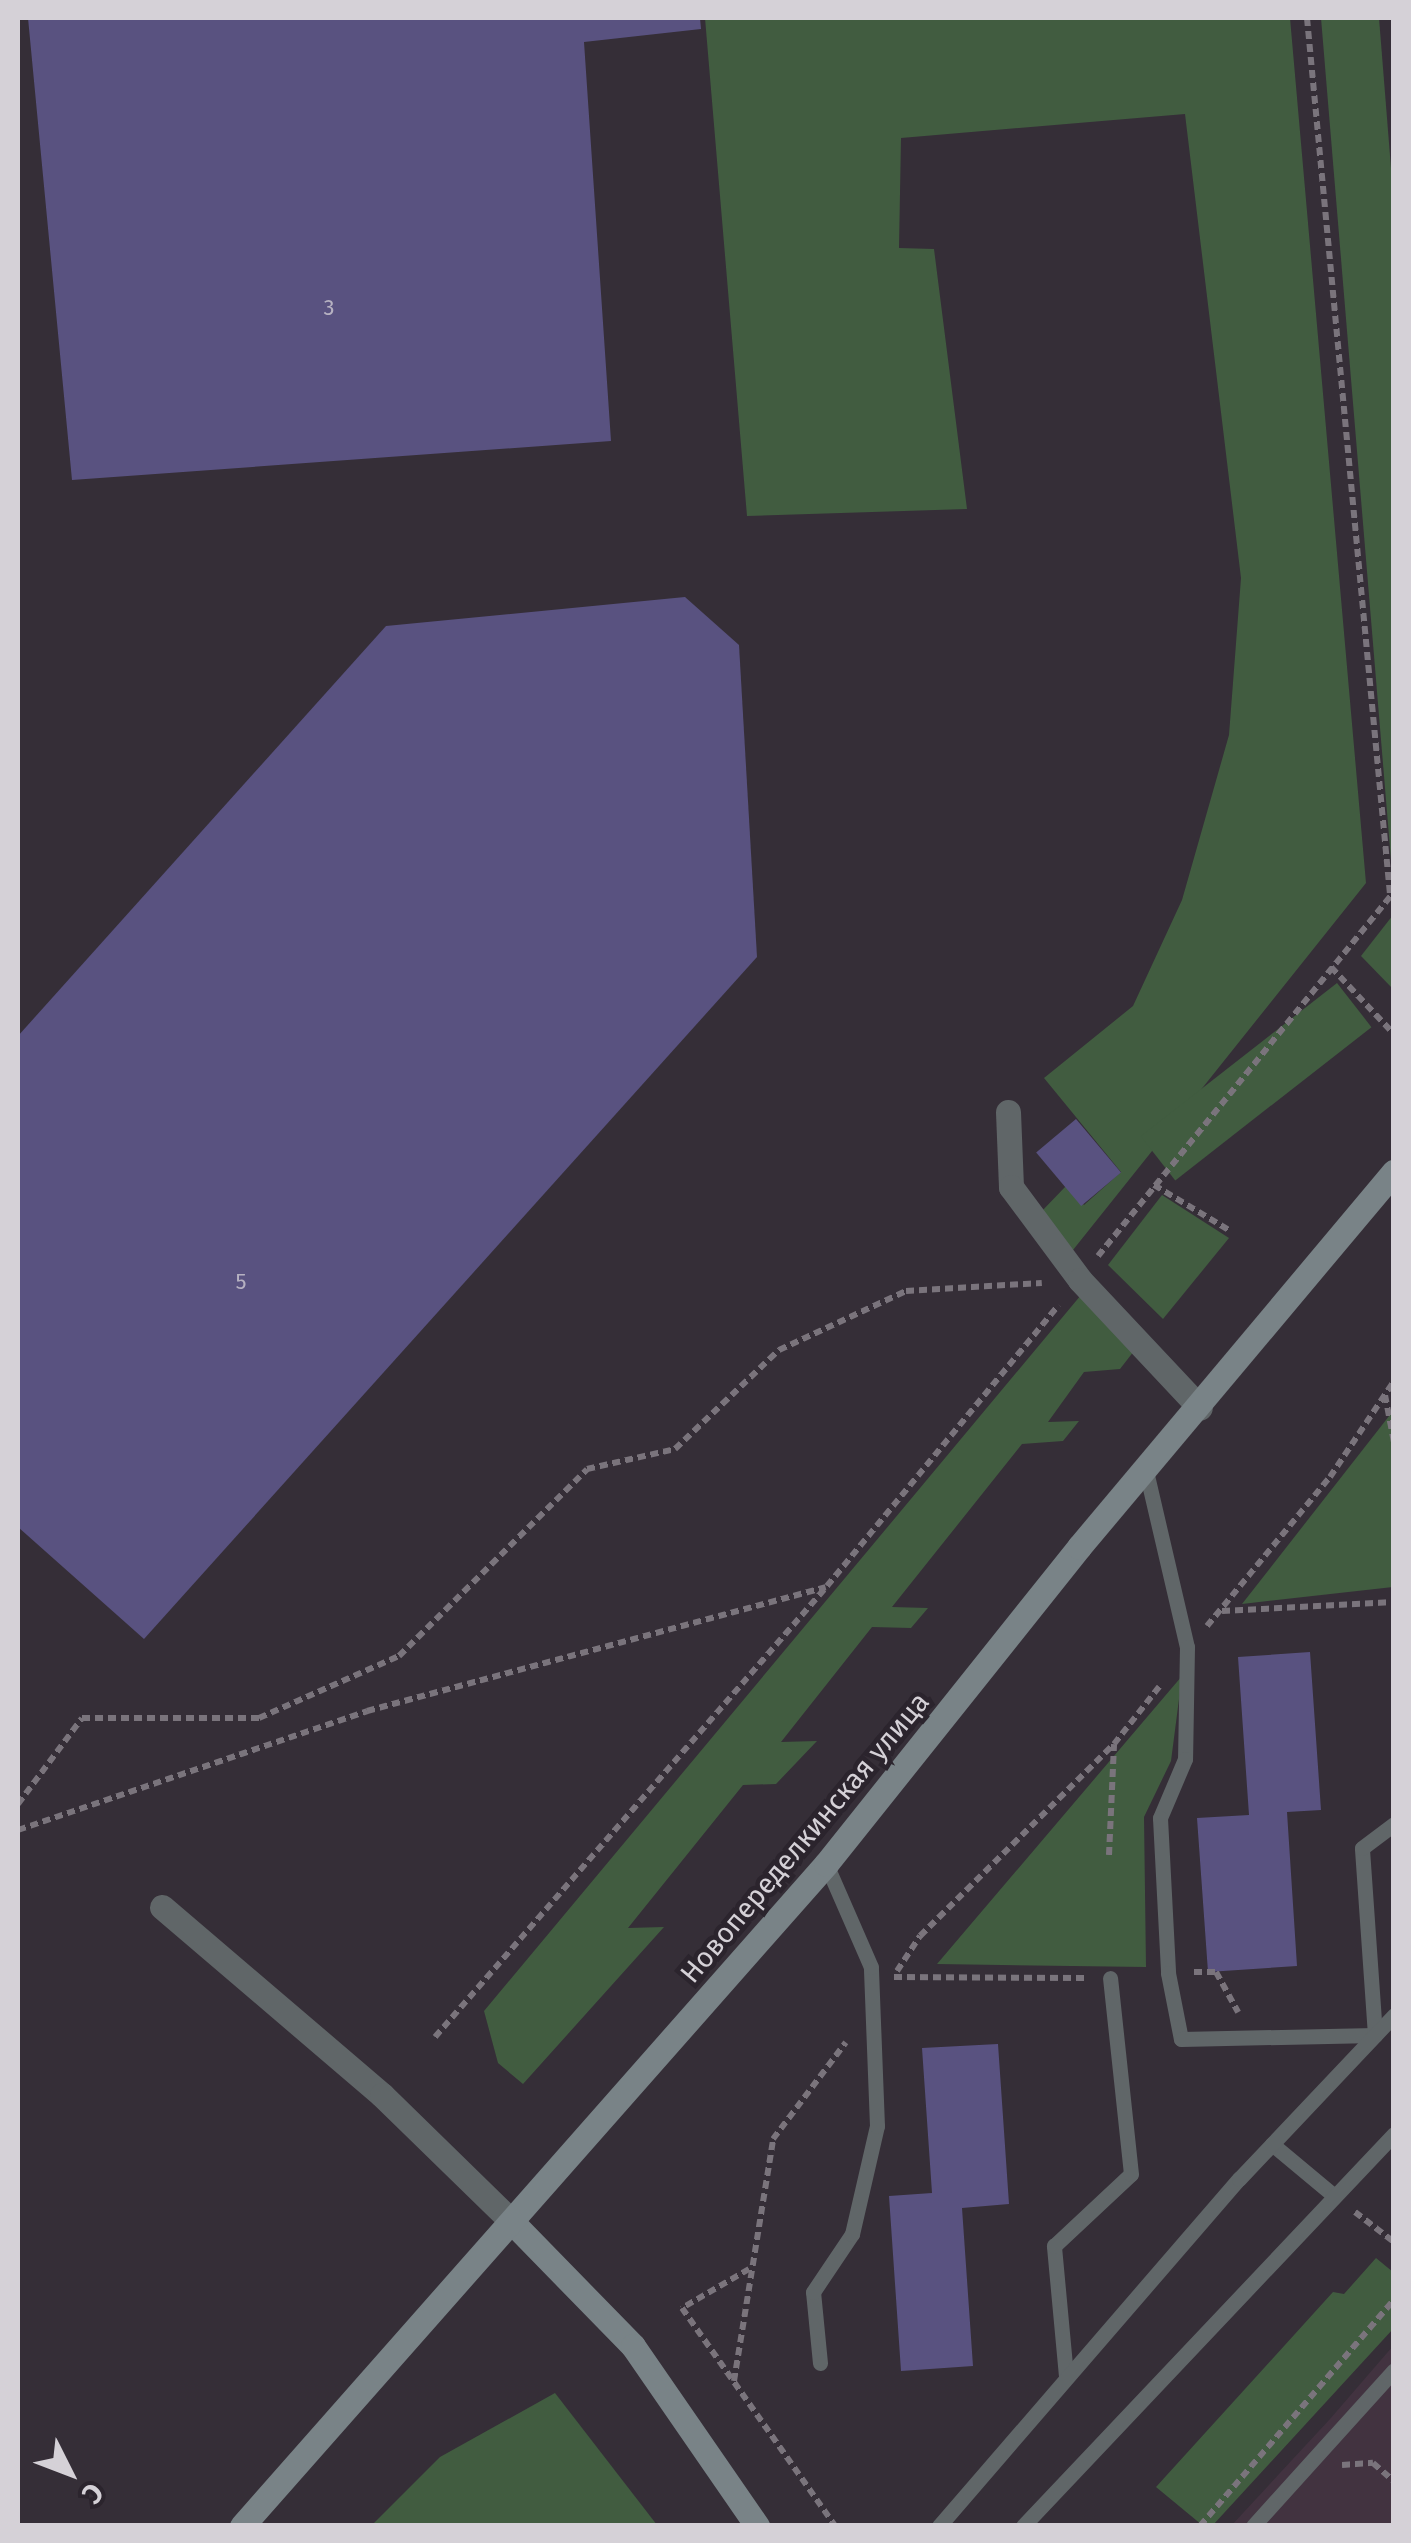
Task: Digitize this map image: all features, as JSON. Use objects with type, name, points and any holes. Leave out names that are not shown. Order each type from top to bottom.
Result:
[{"type":"main road","name":"Новопеределкинская улица","points":[[242,2526],[826,1864],[1394,1172]]},
{"type":"main road","points":[[512,2222],[634,2346],[756,2526]]},
{"type":"street","points":[[1008,1112],[1011,1188],[1080,1280],[1200,1408]]},
{"type":"street","points":[[162,1907],[382,2095],[512,2222]]},
{"type":"lane","points":[[1146,1471],[1187,1647],[1185,1759],[1160,1818],[1168,1973],[1181,2039],[1375,2035]]},
{"type":"lane","points":[[1375,2035],[1362,1848],[1394,1824]]},
{"type":"lane","points":[[820,2363],[813,2292],[852,2234],[876,2126],[871,1967],[826,1864]]},
{"type":"lane","points":[[1066,2376],[1054,2246],[1131,2174],[1110,1978]]},
{"type":"lane","points":[[938,2526],[1272,2144],[1394,2015]]},
{"type":"lane","points":[[1023,2526],[1332,2194],[1394,2134]]},
{"type":"lane","points":[[1272,2144],[1332,2194]]},
{"type":"lane","points":[[1252,2526],[1394,2370]]},
{"type":"path","points":[[435,2037],[827,1586],[1392,894],[1308,18]]},
{"type":"path","points":[[1331,968],[1391,1031]]},
{"type":"path","points":[[1154,1185],[1229,1230]]},
{"type":"path","points":[[18,1804],[82,1718],[259,1718],[400,1656],[587,1468],[675,1449],[779,1350],[906,1291],[1080,1280]]},
{"type":"path","points":[[734,2382],[773,2138],[873,2006],[920,1936],[1114,1744],[1187,1647],[1222,1611],[1330,1477],[1394,1380]]},
{"type":"path","points":[[1385,1394],[1394,1442]]},
{"type":"path","points":[[18,1830],[368,1711],[827,1586]]},
{"type":"path","points":[[1222,1611],[1394,1602]]},
{"type":"path","points":[[1108,1856],[1114,1744]]},
{"type":"path","points":[[1168,1973],[1216,1972],[1253,2036]]},
{"type":"path","points":[[893,1977],[1110,1978]]},
{"type":"path","points":[[1332,2194],[1394,2242]]},
{"type":"path","points":[[750,2268],[682,2308],[836,2526]]},
{"type":"path","points":[[1200,2526],[1394,2300]]},
{"type":"shaded area","points":[[1393,2346],[1393,2525],[1231,2526],[1330,2419]]},
{"type":"green space","points":[[705,18],[1290,18],[1366,883],[1073,1250],[1040,1213],[1066,1186],[1084,1205],[1121,1172],[1044,1078],[1133,1006],[1182,900],[1229,735],[1241,578],[1185,114],[901,138],[899,248],[934,249],[967,509],[747,516]]},
{"type":"green space","points":[[1321,18],[1379,18],[1393,193],[1391,860]]},
{"type":"green space","points":[[1393,915],[1393,989],[1361,956]]},
{"type":"green space","points":[[1337,983],[1371,1027],[1175,1180],[1141,1136]]},
{"type":"green space","points":[[1162,1195],[1229,1238],[1163,1319],[1108,1265]]},
{"type":"green space","points":[[1081,1295],[1134,1351],[1120,1369],[1084,1372],[1048,1422],[1079,1421],[1063,1441],[1022,1444],[892,1607],[928,1608],[911,1628],[872,1627],[781,1742],[817,1741],[776,1784],[743,1785],[628,1928],[664,1927],[523,2084],[498,2063],[484,2011]]},
{"type":"green space","points":[[1393,1411],[1393,1587],[1242,1604]]},
{"type":"green space","points":[[1182,1676],[1171,1761],[1144,1817],[1146,1967],[937,1964]]},
{"type":"green space","points":[[1376,2258],[1393,2272],[1393,2329],[1213,2525],[1202,2525],[1156,2487],[1333,2292],[1344,2294]]},
{"type":"green space","points":[[555,2393],[657,2525],[372,2525],[440,2457]]},
{"type":"building","points":[[28,18],[700,18],[701,29],[584,42],[611,441],[72,480]]},
{"type":"building","points":[[685,597],[739,645],[757,957],[144,1639],[18,1527],[18,1036],[386,626]]},
{"type":"building","points":[[1076,1119],[1121,1173],[1081,1206],[1036,1152]]},
{"type":"building","points":[[1310,1652],[1321,1810],[1287,1812],[1297,1966],[1208,1972],[1197,1818],[1249,1815],[1238,1657]]},
{"type":"building","points":[[998,2044],[1009,2204],[962,2208],[973,2366],[901,2371],[889,2196],[932,2193],[922,2048]]}]
